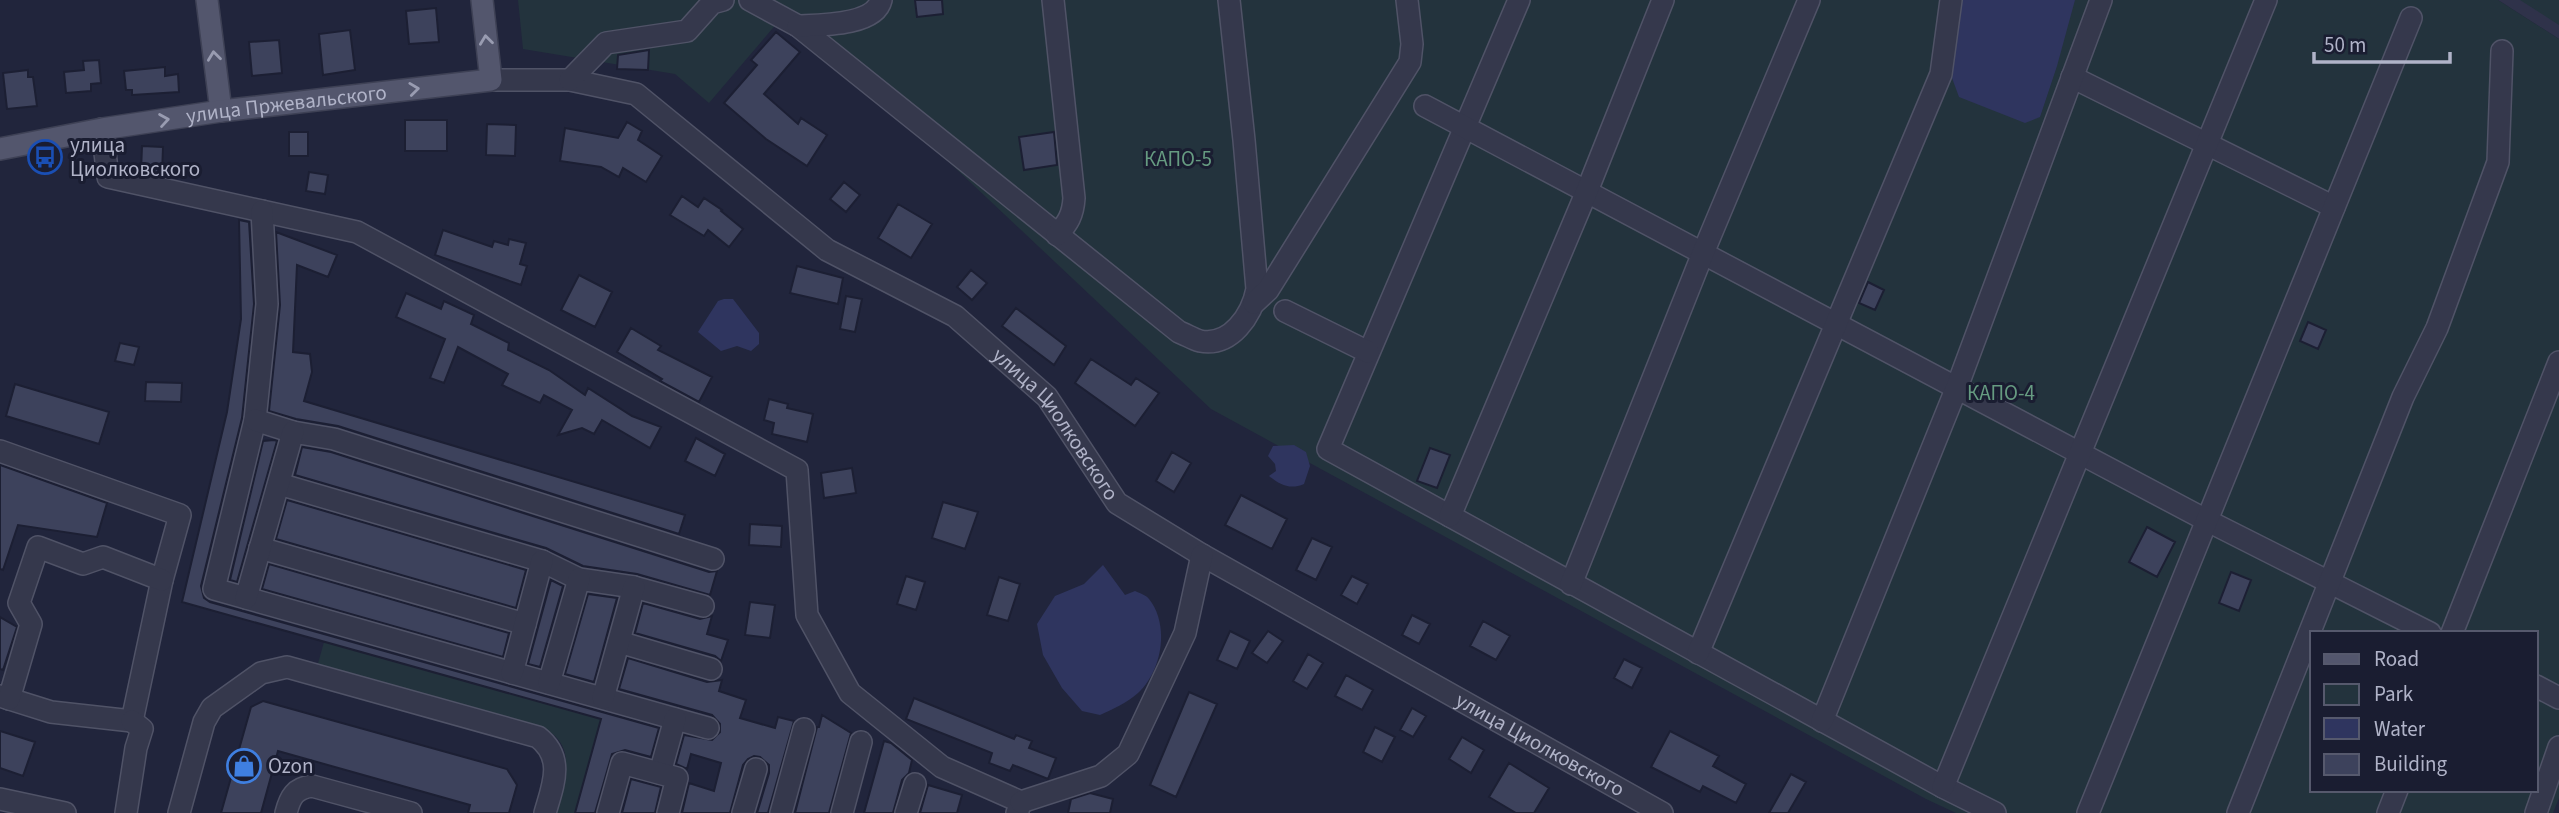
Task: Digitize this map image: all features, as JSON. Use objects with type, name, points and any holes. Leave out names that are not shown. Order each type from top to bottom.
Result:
[{"type":"main road","points":[[207,0],[221,111]]},
{"type":"main road","points":[[482,0],[491,80]]},
{"type":"main road","name":"улица Пржевальского","points":[[0,149],[102,129],[221,111],[491,80]]},
{"type":"street","points":[[750,0],[797,26],[1179,332],[1201,341],[1221,340],[1236,330],[1247,318],[1257,289],[1229,0]]},
{"type":"street","points":[[797,26],[841,23],[868,16],[879,6],[881,0]]},
{"type":"street","points":[[1053,0],[1074,198],[1073,211],[1057,235]]},
{"type":"street","points":[[1254,303],[1268,290],[1410,62],[1412,44],[1406,0]]},
{"type":"street","points":[[1519,0],[1328,449],[1822,721],[1995,813]]},
{"type":"street","points":[[1450,516],[1587,191],[1663,0]]},
{"type":"street","points":[[1571,584],[1703,253],[1809,0]]},
{"type":"street","points":[[1698,653],[1941,74],[1951,0]]},
{"type":"street","points":[[1822,721],[1957,387],[2101,0]]},
{"type":"street","points":[[1943,787],[2266,0]]},
{"type":"street","points":[[570,80],[606,43],[687,31],[715,1]]},
{"type":"street","points":[[2088,813],[2411,18]]},
{"type":"street","points":[[2238,813],[2403,397],[2437,328],[2498,162],[2502,51]]},
{"type":"street","points":[[2072,77],[2334,207]]},
{"type":"street","name":"улица Циолковского","points":[[491,80],[570,80],[636,94],[827,250],[955,316],[1047,397],[1117,503],[1202,555],[1662,813]]},
{"type":"street","points":[[1425,107],[1466,126],[2206,520],[2426,631]]},
{"type":"street","points":[[102,129],[108,177],[357,232],[797,470],[807,615],[850,693],[942,767],[1019,808],[1101,776],[1128,754],[1185,633],[1202,555]]},
{"type":"street","points":[[262,211],[267,304],[255,420],[214,589],[708,728]]},
{"type":"street","points":[[1285,311],[1368,352]]},
{"type":"street","points":[[2453,631],[2559,362]]},
{"type":"street","points":[[255,420],[293,432],[334,439],[713,559]]},
{"type":"street","points":[[246,598],[293,432]]},
{"type":"street","points":[[0,451],[180,515],[162,580],[132,722]]},
{"type":"street","points":[[279,484],[542,561],[579,579],[634,587],[703,606]]},
{"type":"street","points":[[126,813],[136,748],[142,729],[132,722],[51,712],[4,698],[31,624],[19,603],[38,547],[83,564],[103,557],[162,580]]},
{"type":"street","points":[[260,548],[525,624]]},
{"type":"street","points":[[512,673],[542,561]]},
{"type":"street","points":[[549,683],[579,579]]},
{"type":"street","points":[[603,698],[634,587]]},
{"type":"street","points":[[619,642],[710,669]]},
{"type":"street","points":[[179,813],[204,722],[212,708],[261,673],[288,667],[538,737],[550,749],[556,764],[556,774],[545,813]]},
{"type":"street","points":[[2538,687],[2559,698]]},
{"type":"street","points":[[660,773],[675,719]]},
{"type":"street","points":[[781,813],[804,729]]},
{"type":"street","points":[[842,813],[861,742]]},
{"type":"street","points":[[2536,813],[2559,747]]},
{"type":"street","points":[[608,813],[622,763],[677,778],[668,813]]},
{"type":"street","points":[[743,813],[755,769]]},
{"type":"street","points":[[906,813],[915,784]]},
{"type":"street","points":[[286,813],[293,793],[305,786],[411,813]]},
{"type":"street","points":[[2388,813],[2396,792]]},
{"type":"street","points":[[0,799],[65,813]]},
{"type":"shaded area","points":[[2498,0],[2559,0],[2559,39]]},
{"type":"green space","name":"КАПО-4","points":[[518,0],[2498,0],[2559,39],[2559,798],[2553,813],[1956,813],[1211,409],[900,116],[778,22],[709,103],[675,74],[523,49]]},
{"type":"green space","points":[[2520,0],[2559,0],[2559,25]]},
{"type":"green space","points":[[324,642],[601,719],[575,813],[553,813],[563,781],[566,759],[559,740],[550,732],[317,667]]},
{"type":"water","points":[[1961,0],[2075,0],[2040,117],[2025,123],[1959,97],[1952,78]]},
{"type":"water","points":[[733,299],[759,333],[759,344],[751,351],[737,346],[721,351],[698,332],[718,301]]},
{"type":"water","points":[[1294,445],[1306,452],[1310,466],[1304,484],[1299,486],[1281,484],[1269,476],[1276,471],[1275,464],[1268,456],[1273,446]]},
{"type":"water","points":[[1103,565],[1125,595],[1135,591],[1149,599],[1156,610],[1161,634],[1158,660],[1146,684],[1129,700],[1100,715],[1082,711],[1062,688],[1043,655],[1037,624],[1055,596],[1084,584]]},
{"type":"building","points":[[915,0],[942,0],[943,14],[917,17]]},
{"type":"building","points":[[436,8],[439,42],[409,44],[406,11]]},
{"type":"building","points":[[350,30],[355,70],[323,75],[319,34]]},
{"type":"building","points":[[776,32],[800,52],[764,94],[798,124],[801,118],[827,135],[807,166],[766,139],[724,103],[757,65],[751,60]]},
{"type":"building","points":[[279,40],[282,73],[252,76],[249,42]]},
{"type":"building","points":[[649,50],[648,70],[617,69],[618,55]]},
{"type":"building","points":[[99,60],[101,83],[91,84],[91,91],[66,93],[64,72],[84,70],[83,61]]},
{"type":"building","points":[[165,67],[165,76],[178,74],[179,92],[132,95],[132,90],[126,90],[124,71]]},
{"type":"building","points":[[28,70],[28,77],[33,77],[37,106],[7,109],[3,73]]},
{"type":"building","points":[[405,120],[447,120],[447,151],[405,151]]},
{"type":"building","points":[[627,122],[642,131],[638,140],[662,156],[646,182],[623,168],[619,177],[601,167],[560,161],[565,128],[618,138]]},
{"type":"building","points":[[487,124],[516,125],[515,156],[486,155]]},
{"type":"building","points":[[289,132],[308,132],[308,156],[289,156]]},
{"type":"building","points":[[1054,132],[1057,165],[1024,170],[1019,137]]},
{"type":"building","points":[[142,146],[163,147],[162,175],[141,171]]},
{"type":"building","points":[[309,172],[328,175],[325,194],[306,191]]},
{"type":"building","points":[[844,182],[860,195],[846,212],[830,199]]},
{"type":"building","points":[[682,196],[698,207],[704,198],[743,229],[729,247],[708,230],[704,236],[670,215]]},
{"type":"building","points":[[898,204],[932,224],[911,258],[878,238]]},
{"type":"building","points":[[239,220],[249,222],[254,304],[242,418],[201,586],[204,598],[210,602],[659,728],[651,757],[625,750],[612,754],[595,813],[575,813],[601,719],[182,602],[227,412],[241,319]]},
{"type":"building","points":[[443,230],[492,247],[494,241],[508,245],[509,239],[526,243],[520,264],[527,266],[521,285],[435,255]]},
{"type":"building","points":[[276,232],[337,255],[328,277],[297,265],[293,352],[310,354],[312,372],[304,401],[685,515],[679,534],[338,426],[269,411],[280,305]]},
{"type":"building","points":[[797,266],[843,278],[838,304],[790,293]]},
{"type":"building","points":[[971,270],[987,283],[972,300],[957,287]]},
{"type":"building","points":[[579,275],[612,292],[595,327],[561,310]]},
{"type":"building","points":[[1868,282],[1884,290],[1875,310],[1859,303]]},
{"type":"building","points":[[406,293],[441,309],[444,301],[474,315],[471,324],[509,343],[508,350],[549,370],[585,395],[588,388],[632,416],[661,427],[650,448],[602,420],[594,434],[582,428],[558,435],[572,410],[544,395],[540,403],[502,385],[508,374],[458,347],[444,383],[430,378],[445,339],[396,317]]},
{"type":"building","points":[[846,296],[862,299],[855,332],[840,329]]},
{"type":"building","points":[[1016,308],[1066,346],[1054,365],[1002,326]]},
{"type":"building","points":[[2308,322],[2326,330],[2318,349],[2300,341]]},
{"type":"building","points":[[631,328],[661,346],[658,350],[712,377],[699,402],[660,381],[662,379],[617,352]]},
{"type":"building","points":[[120,343],[139,347],[134,365],[115,361]]},
{"type":"building","points":[[1091,359],[1131,385],[1136,378],[1159,393],[1135,426],[1075,383]]},
{"type":"building","points":[[146,382],[182,383],[181,402],[145,401]]},
{"type":"building","points":[[15,384],[109,412],[99,444],[6,416]]},
{"type":"building","points":[[769,399],[788,404],[787,408],[813,414],[807,442],[772,434],[774,423],[764,420]]},
{"type":"building","points":[[696,438],[725,454],[715,476],[685,461]]},
{"type":"building","points":[[263,441],[277,441],[237,582],[230,580]]},
{"type":"building","points":[[302,447],[331,452],[709,572],[717,571],[710,595],[637,574],[583,566],[546,548],[295,475]]},
{"type":"building","points":[[1430,448],[1450,455],[1437,488],[1417,481]]},
{"type":"building","points":[[1172,452],[1191,463],[1174,492],[1156,481]]},
{"type":"building","points":[[0,465],[107,503],[97,537],[18,525],[3,570],[0,569]]},
{"type":"building","points":[[852,468],[856,493],[824,498],[821,473]]},
{"type":"building","points":[[1241,495],[1287,519],[1272,549],[1225,525]]},
{"type":"building","points":[[287,500],[526,570],[516,608],[276,539]]},
{"type":"building","points":[[943,502],[978,512],[965,549],[932,538]]},
{"type":"building","points":[[750,524],[782,526],[781,547],[749,545]]},
{"type":"building","points":[[2147,527],[2175,542],[2157,577],[2129,562]]},
{"type":"building","points":[[1312,538],[1332,547],[1316,580],[1296,570]]},
{"type":"building","points":[[269,564],[509,633],[503,657],[262,589]]},
{"type":"building","points":[[2231,572],[2251,580],[2239,611],[2219,603]]},
{"type":"building","points":[[906,576],[925,582],[916,610],[897,604]]},
{"type":"building","points":[[1352,576],[1368,584],[1357,604],[1341,595]]},
{"type":"building","points":[[999,577],[1020,584],[1008,621],[987,615]]},
{"type":"building","points":[[551,580],[563,586],[540,667],[528,664]]},
{"type":"building","points":[[588,594],[617,598],[594,682],[565,674]]},
{"type":"building","points":[[750,602],[775,605],[770,638],[745,635]]},
{"type":"building","points":[[643,603],[700,619],[712,616],[707,634],[728,640],[721,661],[715,656],[635,633]]},
{"type":"building","points":[[1412,615],[1430,624],[1419,644],[1402,635]]},
{"type":"building","points":[[0,617],[17,627],[3,670],[0,669]]},
{"type":"building","points":[[1483,621],[1510,636],[1496,660],[1470,646]]},
{"type":"building","points":[[1230,631],[1250,641],[1237,669],[1217,660]]},
{"type":"building","points":[[1268,631],[1283,641],[1267,663],[1252,653]]},
{"type":"building","points":[[1308,654],[1323,663],[1307,689],[1293,681]]},
{"type":"building","points":[[628,658],[707,682],[722,680],[719,691],[746,700],[740,718],[775,728],[778,717],[794,721],[768,813],[757,813],[769,765],[760,757],[754,756],[743,765],[730,813],[682,813],[689,783],[714,791],[721,763],[691,754],[687,769],[676,764],[684,735],[712,740],[720,732],[720,724],[712,715],[619,689]]},
{"type":"building","points":[[1624,659],[1642,668],[1632,688],[1614,678]]},
{"type":"building","points":[[1346,675],[1373,690],[1362,710],[1335,696]]},
{"type":"building","points":[[1189,692],[1217,704],[1176,797],[1150,785]]},
{"type":"building","points":[[914,698],[1014,739],[1016,735],[1032,741],[1029,748],[1056,758],[1048,779],[1013,765],[1010,771],[989,763],[992,753],[906,719]]},
{"type":"building","points":[[263,701],[507,769],[517,785],[509,813],[468,813],[470,805],[278,751],[261,813],[221,813],[251,707]]},
{"type":"building","points":[[1412,708],[1426,716],[1413,737],[1400,730]]},
{"type":"building","points":[[822,715],[851,733],[829,813],[795,813],[817,727]]},
{"type":"building","points":[[1375,727],[1395,737],[1382,762],[1363,752]]},
{"type":"building","points":[[0,731],[35,742],[23,776],[0,768]]},
{"type":"building","points":[[1670,731],[1719,756],[1713,766],[1746,784],[1736,803],[1703,786],[1700,792],[1651,767]]},
{"type":"building","points":[[1462,737],[1484,750],[1471,773],[1449,759]]},
{"type":"building","points":[[884,741],[891,743],[912,760],[909,773],[902,780],[893,813],[864,813]]},
{"type":"building","points":[[1509,763],[1549,788],[1534,813],[1516,813],[1489,797]]},
{"type":"building","points":[[1791,774],[1806,782],[1788,813],[1769,813]]},
{"type":"building","points":[[631,779],[661,787],[655,813],[622,813]]},
{"type":"building","points":[[928,785],[962,795],[957,813],[920,813]]},
{"type":"building","points":[[1090,793],[1113,799],[1110,813],[1068,813],[1071,799]]},
{"type":"place","name":"улица Циолковского","points":[[45,157]]},
{"type":"place","name":"Ozon","points":[[244,766]]},
{"type":"park label","name":"КАПО-5","points":[[1178,159]]}]
